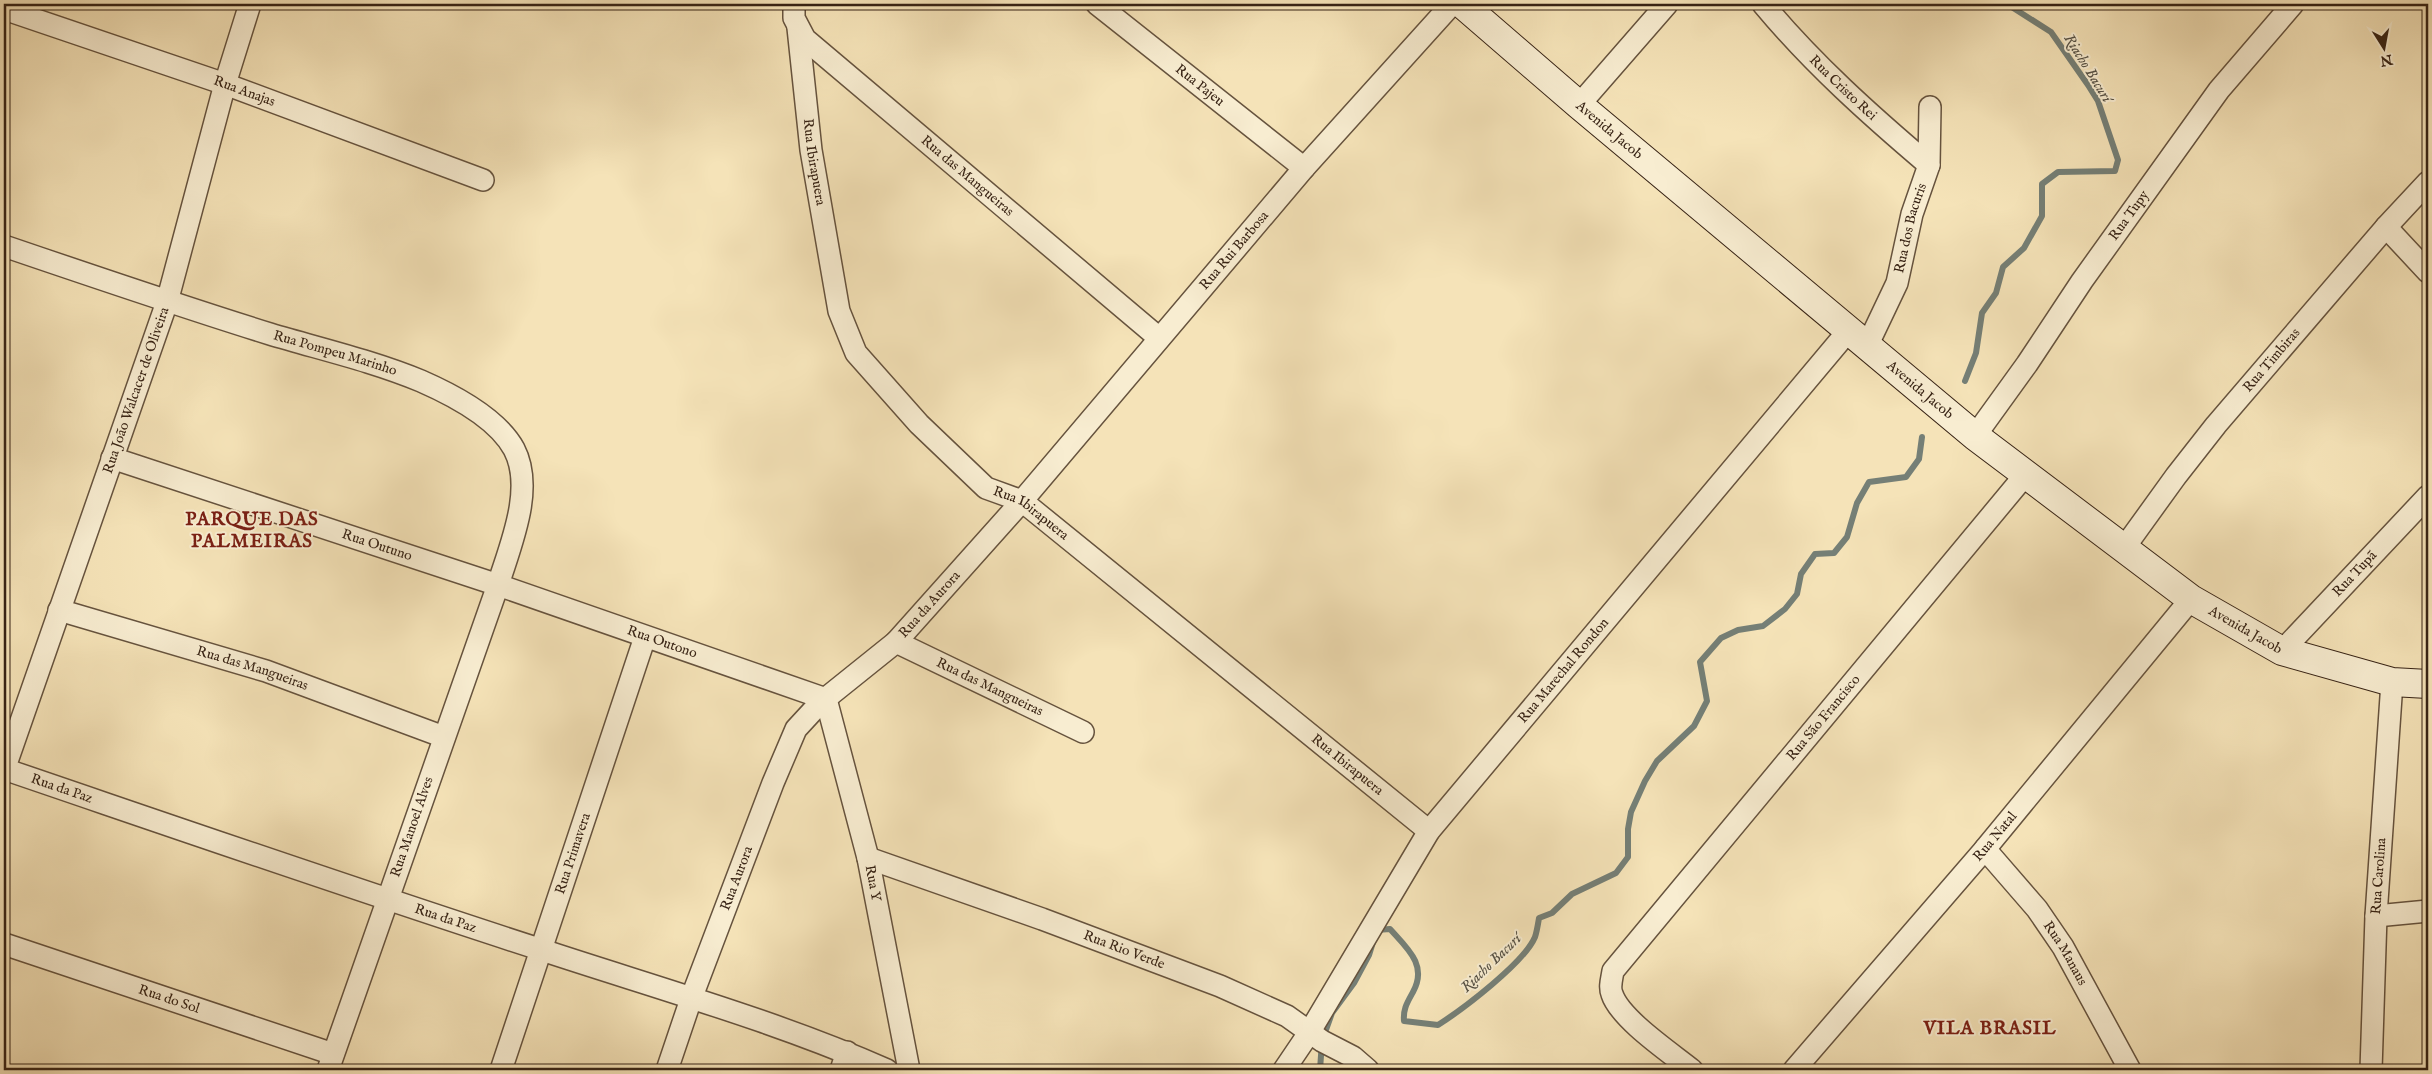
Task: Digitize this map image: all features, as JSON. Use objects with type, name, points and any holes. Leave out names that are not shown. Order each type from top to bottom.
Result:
[{"type":"main road","name":"Avenida Jacob","points":[[1462,4],[1579,105],[1975,436],[2191,599],[2282,651],[2392,682],[2428,684]]},
{"type":"street","name":"Rua João Walcacer de Oliveira","points":[[4,769],[167,302],[225,84],[250,4]]},
{"type":"street","points":[[794,4],[794,18],[798,28]]},
{"type":"street","name":"Rua Pajeu","points":[[1097,4],[1304,168]]},
{"type":"street","name":"Rua Rui Barbosa","points":[[1022,501],[1304,168],[1452,4]]},
{"type":"street","points":[[1579,105],[1667,4]]},
{"type":"street","name":"Rua Cristo Rei","points":[[1763,4],[1790,36],[1862,108],[1929,165]]},
{"type":"street","name":"Rua Tupy","points":[[1975,436],[2027,364],[2082,281],[2219,90],[2293,4]]},
{"type":"street","name":"Rua Anajas","points":[[4,9],[225,84],[483,180]]},
{"type":"street","name":"Rua das Mangueiras","points":[[798,28],[805,39],[1159,338]]},
{"type":"street","name":"Rua Ibirapuera","points":[[798,28],[811,150],[838,302],[856,353],[919,424],[986,488],[1022,501],[1429,830]]},
{"type":"street","name":"Rua dos Bacuris","points":[[1858,337],[1897,283],[1912,214],[1929,165],[1930,107]]},
{"type":"street","name":"Rua Timbiras","points":[[2124,548],[2216,425],[2386,227],[2428,182]]},
{"type":"street","points":[[2386,227],[2428,272]]},
{"type":"street","name":"Rua Pompeu Marinho","points":[[4,246],[167,302],[421,382],[494,423],[514,450],[520,463],[522,496],[517,525],[498,585]]},
{"type":"street","name":"Rua Marechal Rondon","points":[[1284,1070],[1309,1033],[1429,830],[1858,337]]},
{"type":"street","name":"Rua Outuno","points":[[112,458],[498,585]]},
{"type":"street","name":"Rua São Francisco","points":[[1692,1070],[1641,1029],[1618,1006],[1611,992],[1613,971],[2026,474]]},
{"type":"street","name":"Rua Tupã","points":[[2282,651],[2428,496]]},
{"type":"street","name":"Rua da Aurora","points":[[826,699],[896,642],[1022,501]]},
{"type":"street","name":"Rua Outono","points":[[498,585],[826,699]]},
{"type":"street","name":"Rua Manoel Alves","points":[[330,1062],[498,585]]},
{"type":"street","name":"Rua Natal","points":[[1794,1070],[1984,849],[2191,599]]},
{"type":"street","name":"Rua das Mangueiras","points":[[59,610],[266,671],[444,737]]},
{"type":"street","name":"Rua Primavera","points":[[501,1070],[645,637]]},
{"type":"street","name":"Rua das Mangueiras","points":[[896,642],[1083,732]]},
{"type":"street","name":"Rua Carolina","points":[[2371,1070],[2376,916],[2392,682]]},
{"type":"street","name":"Rua Y","points":[[826,699],[868,858],[909,1070]]},
{"type":"street","name":"Rua Aurora","points":[[667,1070],[691,999],[791,737],[803,720],[826,699]]},
{"type":"street","name":"Rua da Paz","points":[[4,769],[387,899],[691,999],[844,1061],[887,1070]]},
{"type":"street","name":"Rua Manaus","points":[[1984,849],[2037,909],[2063,947],[2130,1070]]},
{"type":"street","name":"Rua Rio Verde","points":[[868,858],[1042,919],[1220,986],[1287,1016],[1309,1033],[1353,1057],[1368,1070]]},
{"type":"street","points":[[2376,916],[2428,911]]},
{"type":"street","name":"Rua do Sol","points":[[4,944],[330,1062]]},
{"type":"waterway","name":"Riacho Bacurí","points":[[1965,381],[1976,353],[1982,313],[1996,293],[2003,267],[2024,248],[2042,216],[2042,184],[2058,172],[2115,171],[2118,160],[2098,101],[2051,32],[2007,4]]},
{"type":"waterway","name":"Riacho Bacurí","points":[[1376,930],[1390,929],[1409,950],[1417,965],[1417,982],[1406,1006],[1404,1021],[1438,1025],[1492,985],[1529,948],[1535,937],[1539,918],[1552,913],[1572,894],[1616,873],[1628,857],[1628,829],[1631,812],[1645,781],[1657,761],[1694,726],[1707,701],[1700,662],[1721,638],[1738,630],[1763,626],[1785,609],[1797,594],[1801,574],[1815,554],[1834,553],[1847,537],[1857,503],[1869,482],[1906,477],[1919,459],[1922,437]]},
{"type":"waterway","name":"Riacho Bacurí","points":[[1320,1070],[1322,1041],[1332,1013],[1354,983],[1369,955],[1373,942]]},
{"type":"district","name":"PARQUE DAS PALMEIRAS","points":[[252,531]]},
{"type":"district","name":"VILA BRASIL","points":[[1990,1029]]}]
